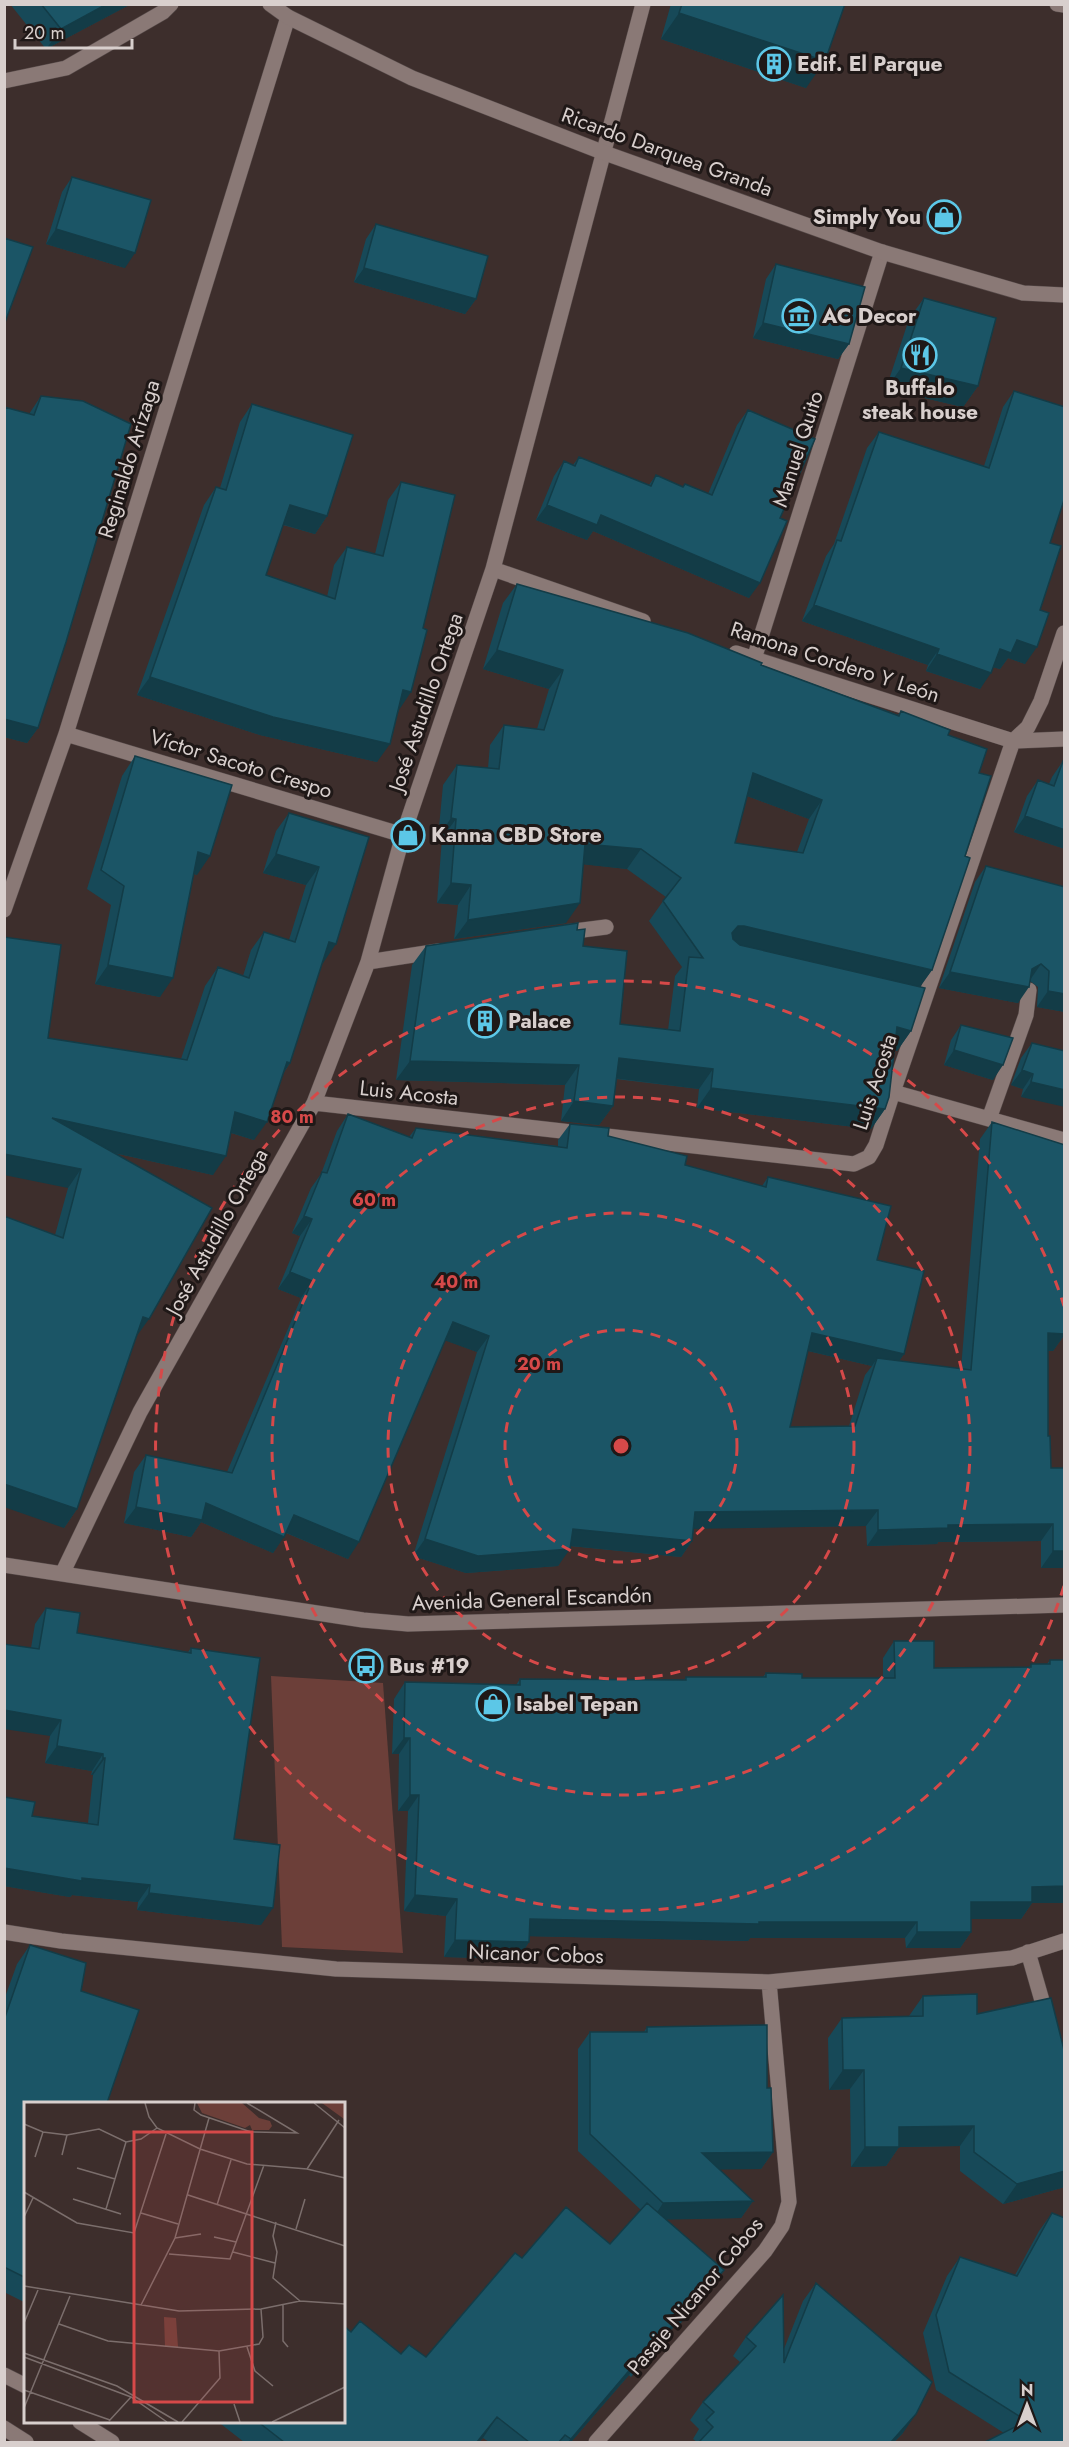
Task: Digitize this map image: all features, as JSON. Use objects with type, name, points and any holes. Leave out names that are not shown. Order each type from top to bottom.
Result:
[{"type":"street","points":[[4,81],[66,68],[164,12],[171,4]]},
{"type":"street","name":"Ricardo Darquea Granda","points":[[270,4],[288,17],[412,78],[602,152],[882,252],[1023,293],[1065,295]]},
{"type":"street","name":"José Astudillo Ortega","points":[[63,1572],[140,1412],[314,1103],[368,962],[403,835],[493,569],[643,4]]},
{"type":"street","points":[[1057,4],[1065,5]]},
{"type":"street","name":"Reginaldo Arízaga","points":[[4,910],[66,734],[288,17]]},
{"type":"street","name":"Manuel Quito","points":[[754,659],[882,252]]},
{"type":"street","points":[[493,569],[663,628]]},
{"type":"street","name":"Luis Acosta","points":[[314,1103],[854,1164],[869,1157],[876,1145],[893,1092],[919,999],[1013,741],[1028,727],[1041,701],[1065,633]]},
{"type":"street","name":"Ramona Cordero Y León","points":[[720,647],[1013,741],[1065,738]]},
{"type":"street","name":"Víctor Sacoto Crespo","points":[[66,734],[403,835]]},
{"type":"street","points":[[549,935],[606,927]]},
{"type":"street","points":[[368,962],[458,949]]},
{"type":"street","points":[[989,1119],[1026,1015],[1029,990]]},
{"type":"street","points":[[893,1092],[1065,1140]]},
{"type":"street","name":"Avenida General Escandón","points":[[4,1564],[363,1620],[408,1624],[1065,1605]]},
{"type":"street","name":"Nicanor Cobos","points":[[4,1932],[61,1941],[336,1969],[768,1982],[1012,1958],[1065,1941]]},
{"type":"street","points":[[1028,1952],[1052,2034]]},
{"type":"street","name":"Pasaje Nicanor Cobos","points":[[596,2442],[765,2251],[782,2226],[789,2202],[768,1982]]},
{"type":"street","points":[[4,2375],[24,2385]]},
{"type":"street","points":[[83,2423],[112,2442]]},
{"type":"street","points":[[4,2428],[26,2442]]},
{"type":"shaded area","points":[[271,1676],[383,1683],[403,1953],[282,1947]]},
{"type":"building","points":[[41,4],[107,4],[61,29]]},
{"type":"building","points":[[682,4],[845,4],[825,61],[679,13]]},
{"type":"building","points":[[72,177],[151,200],[135,253],[56,229]]},
{"type":"building","points":[[376,224],[488,256],[476,299],[364,268]]},
{"type":"building","points":[[4,238],[33,247],[4,325]]},
{"type":"building","points":[[776,264],[865,287],[849,344],[763,323]]},
{"type":"building","points":[[924,298],[996,318],[978,386],[901,368]]},
{"type":"building","points":[[1014,391],[1065,407],[1065,497],[1050,543],[1061,546],[1040,610],[1049,613],[1037,647],[1017,640],[1011,653],[1000,649],[991,673],[937,654],[939,649],[814,605],[837,540],[841,541],[879,432],[989,468]]},
{"type":"building","points":[[41,396],[83,401],[131,424],[38,728],[4,719],[4,407],[34,415]]},
{"type":"building","points":[[252,404],[353,435],[327,516],[290,505],[266,575],[335,599],[347,547],[383,556],[401,482],[455,495],[423,628],[427,630],[411,692],[403,690],[390,744],[273,717],[150,677],[216,487],[226,490]]},
{"type":"building","points":[[748,410],[815,439],[780,518],[787,521],[760,583],[601,515],[597,525],[547,505],[564,461],[575,466],[579,457],[651,486],[656,475],[683,487],[685,484],[712,495]]},
{"type":"building","points":[[517,584],[688,633],[762,663],[761,665],[899,716],[901,711],[950,730],[948,735],[987,749],[979,773],[991,776],[965,856],[970,858],[932,970],[744,926],[738,926],[732,933],[733,939],[740,945],[925,988],[911,1031],[897,1027],[889,1097],[885,1109],[711,1088],[713,1069],[619,1058],[613,1106],[574,1101],[579,1065],[410,1061],[426,946],[578,923],[577,930],[585,929],[583,946],[627,951],[620,1024],[680,1031],[689,957],[703,958],[663,901],[681,878],[641,849],[585,844],[580,903],[468,920],[471,885],[451,883],[456,819],[451,818],[457,765],[499,769],[504,725],[544,730],[563,670],[497,650]],"holes":[[[753,773],[822,800],[803,853],[735,843]]]},
{"type":"building","points":[[135,756],[232,785],[210,856],[198,852],[173,978],[108,965],[124,886],[101,870]]},
{"type":"building","points":[[1063,761],[1065,762],[1065,830],[1025,816],[1038,780],[1054,786]]},
{"type":"building","points":[[289,813],[369,837],[336,944],[329,942],[290,1063],[287,1062],[267,1122],[235,1112],[226,1156],[52,1118],[212,1208],[149,1319],[143,1317],[77,1509],[4,1484],[4,1216],[63,1238],[81,1169],[4,1154],[4,937],[61,945],[48,1038],[187,1060],[218,967],[249,978],[264,932],[295,942],[319,867],[276,854]]},
{"type":"building","points":[[986,866],[1065,887],[1065,994],[1048,991],[1049,971],[1041,964],[1032,969],[1029,987],[950,972]]},
{"type":"building","points":[[961,1025],[1013,1038],[1003,1065],[954,1050]]},
{"type":"building","points":[[1032,1043],[1065,1051],[1065,1090],[1031,1082],[1033,1074],[1022,1070]]},
{"type":"building","points":[[348,1114],[412,1138],[416,1128],[567,1148],[570,1124],[609,1128],[608,1136],[687,1156],[685,1165],[766,1187],[768,1177],[891,1206],[877,1260],[924,1271],[904,1354],[812,1333],[790,1427],[855,1426],[877,1358],[971,1370],[992,1122],[1065,1145],[1065,1334],[1048,1333],[1048,1436],[1050,1436],[1051,1468],[1065,1468],[1065,1551],[1053,1551],[1053,1524],[948,1525],[948,1528],[878,1530],[878,1510],[695,1512],[692,1541],[573,1529],[570,1549],[478,1556],[425,1539],[489,1336],[453,1322],[359,1542],[294,1515],[284,1537],[206,1503],[202,1520],[136,1507],[146,1455],[232,1473],[312,1281],[290,1272],[312,1219],[304,1216],[322,1172],[327,1173]]},
{"type":"building","points":[[46,1608],[80,1613],[77,1633],[191,1653],[191,1648],[260,1658],[234,1839],[280,1845],[273,1908],[149,1893],[150,1885],[82,1878],[82,1881],[4,1868],[4,1797],[35,1802],[32,1816],[98,1825],[105,1758],[103,1754],[57,1746],[61,1720],[4,1710],[4,1644],[39,1649]]},
{"type":"building","points":[[894,1641],[934,1641],[934,1668],[1031,1667],[1031,1664],[1050,1664],[1050,1660],[1065,1660],[1065,1886],[1032,1887],[1032,1902],[971,1902],[971,1932],[917,1932],[917,1922],[759,1922],[759,1924],[530,1919],[529,1942],[455,1940],[457,1899],[415,1895],[419,1795],[410,1795],[410,1738],[404,1738],[405,1682],[520,1685],[520,1679],[686,1680],[686,1677],[766,1677],[766,1673],[802,1674],[802,1678],[895,1678]]},
{"type":"building","points":[[30,1945],[86,1963],[81,1991],[139,2010],[107,2102],[24,2102],[24,2277],[4,2267],[4,2020]]},
{"type":"building","points":[[977,1994],[977,2014],[1051,1998],[1065,2054],[1065,2171],[1017,2184],[974,2152],[974,2126],[899,2127],[899,2147],[865,2147],[864,2070],[843,2070],[842,2018],[923,2016],[923,1996]]},
{"type":"building","points":[[767,2025],[767,2088],[771,2088],[773,2152],[702,2153],[753,2201],[663,2203],[590,2134],[590,2032],[647,2032],[647,2027]]},
{"type":"building","points":[[647,2203],[724,2270],[693,2305],[691,2303],[646,2357],[643,2354],[571,2439],[565,2435],[559,2442],[529,2442],[497,2417],[477,2442],[284,2442],[260,2423],[345,2423],[345,2327],[351,2332],[360,2321],[401,2354],[409,2345],[426,2357],[515,2253],[522,2258],[566,2207],[610,2244]]},
{"type":"building","points":[[1052,2213],[1065,2218],[1065,2442],[985,2442],[1027,2421],[949,2372],[936,2315],[960,2257],[1017,2276]]},
{"type":"building","points":[[816,2283],[932,2382],[916,2414],[891,2442],[699,2442],[713,2427],[706,2420],[714,2412],[703,2402],[756,2346],[746,2337],[783,2295],[784,2363]]},
{"type":"place","name":"Edif. El Parque","points":[[774,64]]},
{"type":"place","name":"Simply You","points":[[944,217]]},
{"type":"place","name":"AC Decor","points":[[799,316]]},
{"type":"place","name":"Buffalo steak house","points":[[920,355]]},
{"type":"place","name":"Kanna CBD Store","points":[[408,835]]},
{"type":"place","name":"Palace","points":[[485,1021]]},
{"type":"place","name":"Bus #19","points":[[366,1666]]},
{"type":"place","name":"Isabel Tepan","points":[[493,1704]]}]
